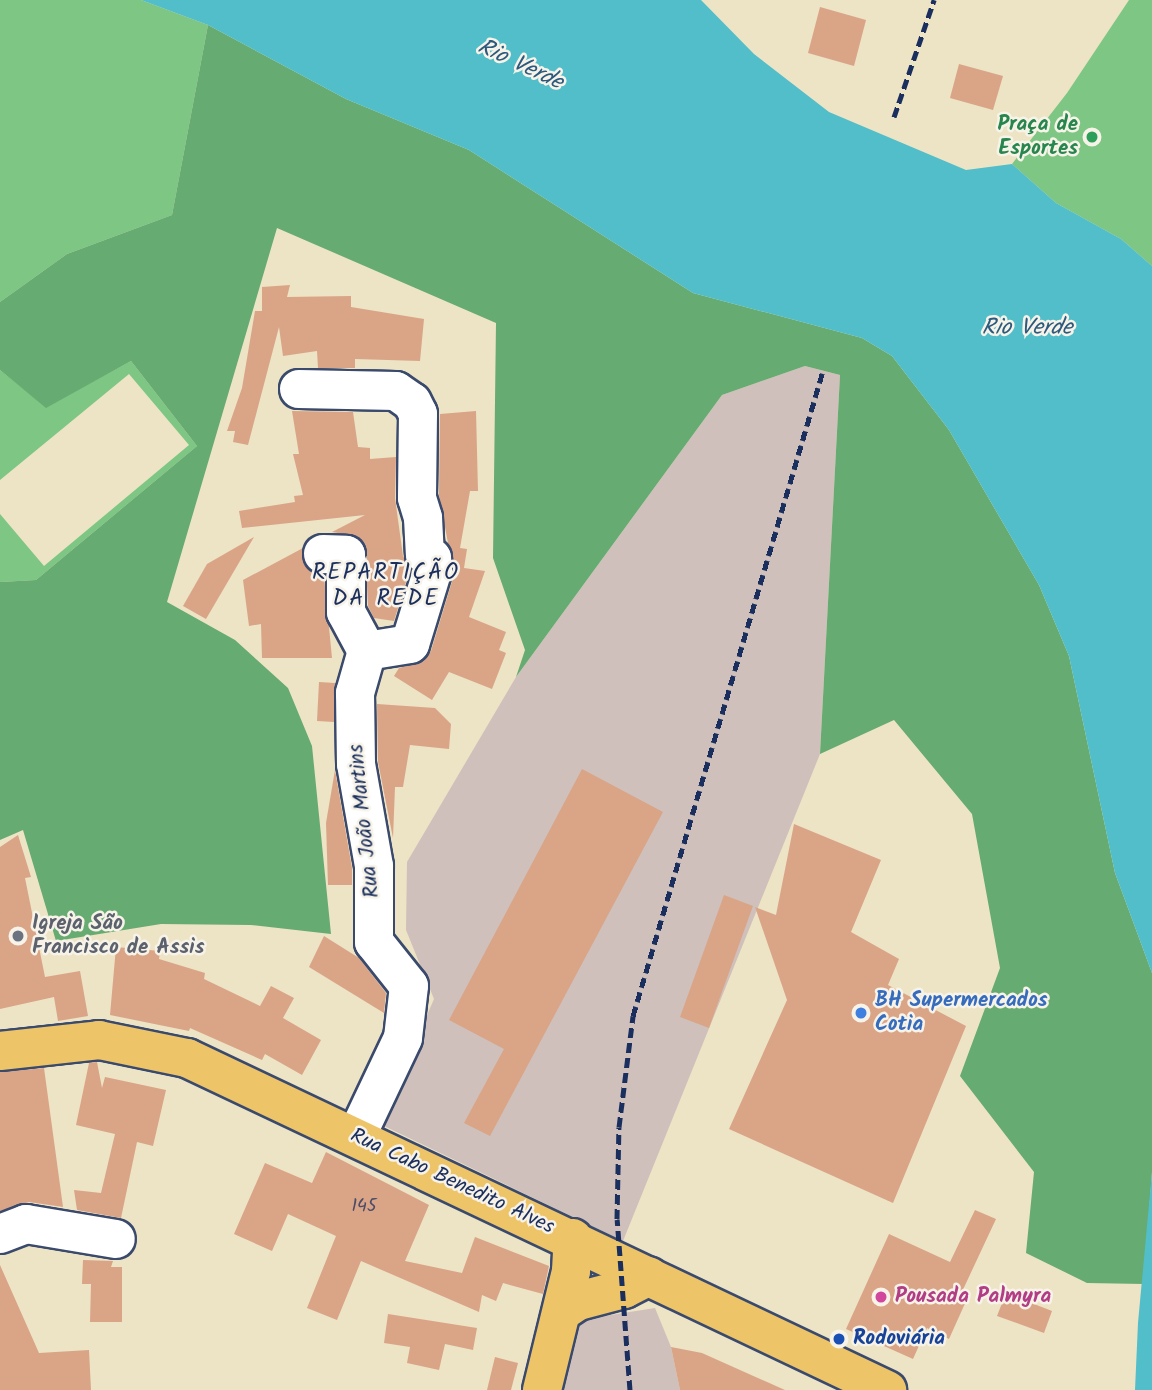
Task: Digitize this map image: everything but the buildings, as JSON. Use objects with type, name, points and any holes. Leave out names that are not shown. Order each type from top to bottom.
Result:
[{"type":"main road","name":"Rua Cabo Benedito Alves","points":[[0,1051],[99,1040],[187,1058],[583,1243],[887,1390]]},
{"type":"main road","points":[[583,1243],[601,1295]]},
{"type":"main road","points":[[542,1390],[583,1243]]},
{"type":"main road","points":[[563,1311],[649,1276]]},
{"type":"street","points":[[299,389],[396,391],[412,402],[418,414],[417,498],[423,518],[425,554],[432,558],[433,569],[410,644],[367,651],[346,612],[346,555],[323,554]]},
{"type":"street","name":"Rua João Martins","points":[[356,1137],[403,1038],[409,986],[374,942],[374,866],[356,764],[355,693],[367,651]]},
{"type":"street","points":[[0,1234],[26,1224],[116,1239]]},
{"type":"shaded area","points":[[805,366],[840,375],[820,754],[623,1241],[380,1124],[434,999],[406,930],[407,862],[516,677],[722,395]]},
{"type":"shaded area","points":[[655,1308],[671,1347],[680,1390],[559,1390],[579,1320]]},
{"type":"green space","points":[[0,0],[141,0],[208,25],[172,215],[67,254],[0,302]]},
{"type":"green space","name":"Praça de Esportes","points":[[1129,0],[1152,0],[1152,266],[1121,239],[1056,203],[1012,164],[1067,93]]},
{"type":"green space","points":[[208,25],[346,99],[469,150],[693,293],[862,338],[892,356],[949,430],[1039,585],[1069,656],[1115,873],[1152,973],[1152,1172],[1144,1284],[1087,1283],[1026,1253],[1034,1172],[960,1076],[1000,968],[972,814],[894,720],[820,754],[840,375],[805,366],[722,395],[516,677],[525,650],[493,558],[496,323],[277,228],[167,602],[235,640],[288,688],[312,746],[331,934],[251,925],[161,924],[56,941],[23,830],[0,840],[0,582],[36,580],[197,446],[131,361],[46,408],[0,370],[0,302],[67,254],[172,215]]},
{"type":"green space","points":[[131,361],[197,446],[36,580],[0,582],[0,514],[44,566],[189,445],[129,374],[0,480],[0,370],[46,407]]},
{"type":"water","name":"Rio Verde","points":[[141,0],[701,0],[754,54],[829,112],[966,170],[1012,164],[1056,203],[1121,239],[1152,266],[1152,973],[1115,873],[1069,656],[1039,585],[949,430],[892,356],[862,338],[693,293],[469,150],[346,99],[208,25]]},
{"type":"water","points":[[1152,1172],[1152,1390],[1135,1390],[1138,1323]]},
{"type":"railway","points":[[894,117],[934,0]]},
{"type":"railway","points":[[630,1390],[617,1219],[619,1127],[633,1016],[823,371]]},
{"type":"place","name":"Praça de Esportes","points":[[1092,137]]},
{"type":"place","name":"Igreja São Francisco de Assis","points":[[18,936]]},
{"type":"place","name":"BH Supermercados Cotia","points":[[861,1013]]},
{"type":"place","name":"Pousada Palmyra","points":[[881,1297]]},
{"type":"place","name":"Rodoviária","points":[[839,1339]]},
{"type":"district","name":"REPARTIÇÃO DA REDE","points":[[386,586]]}]
